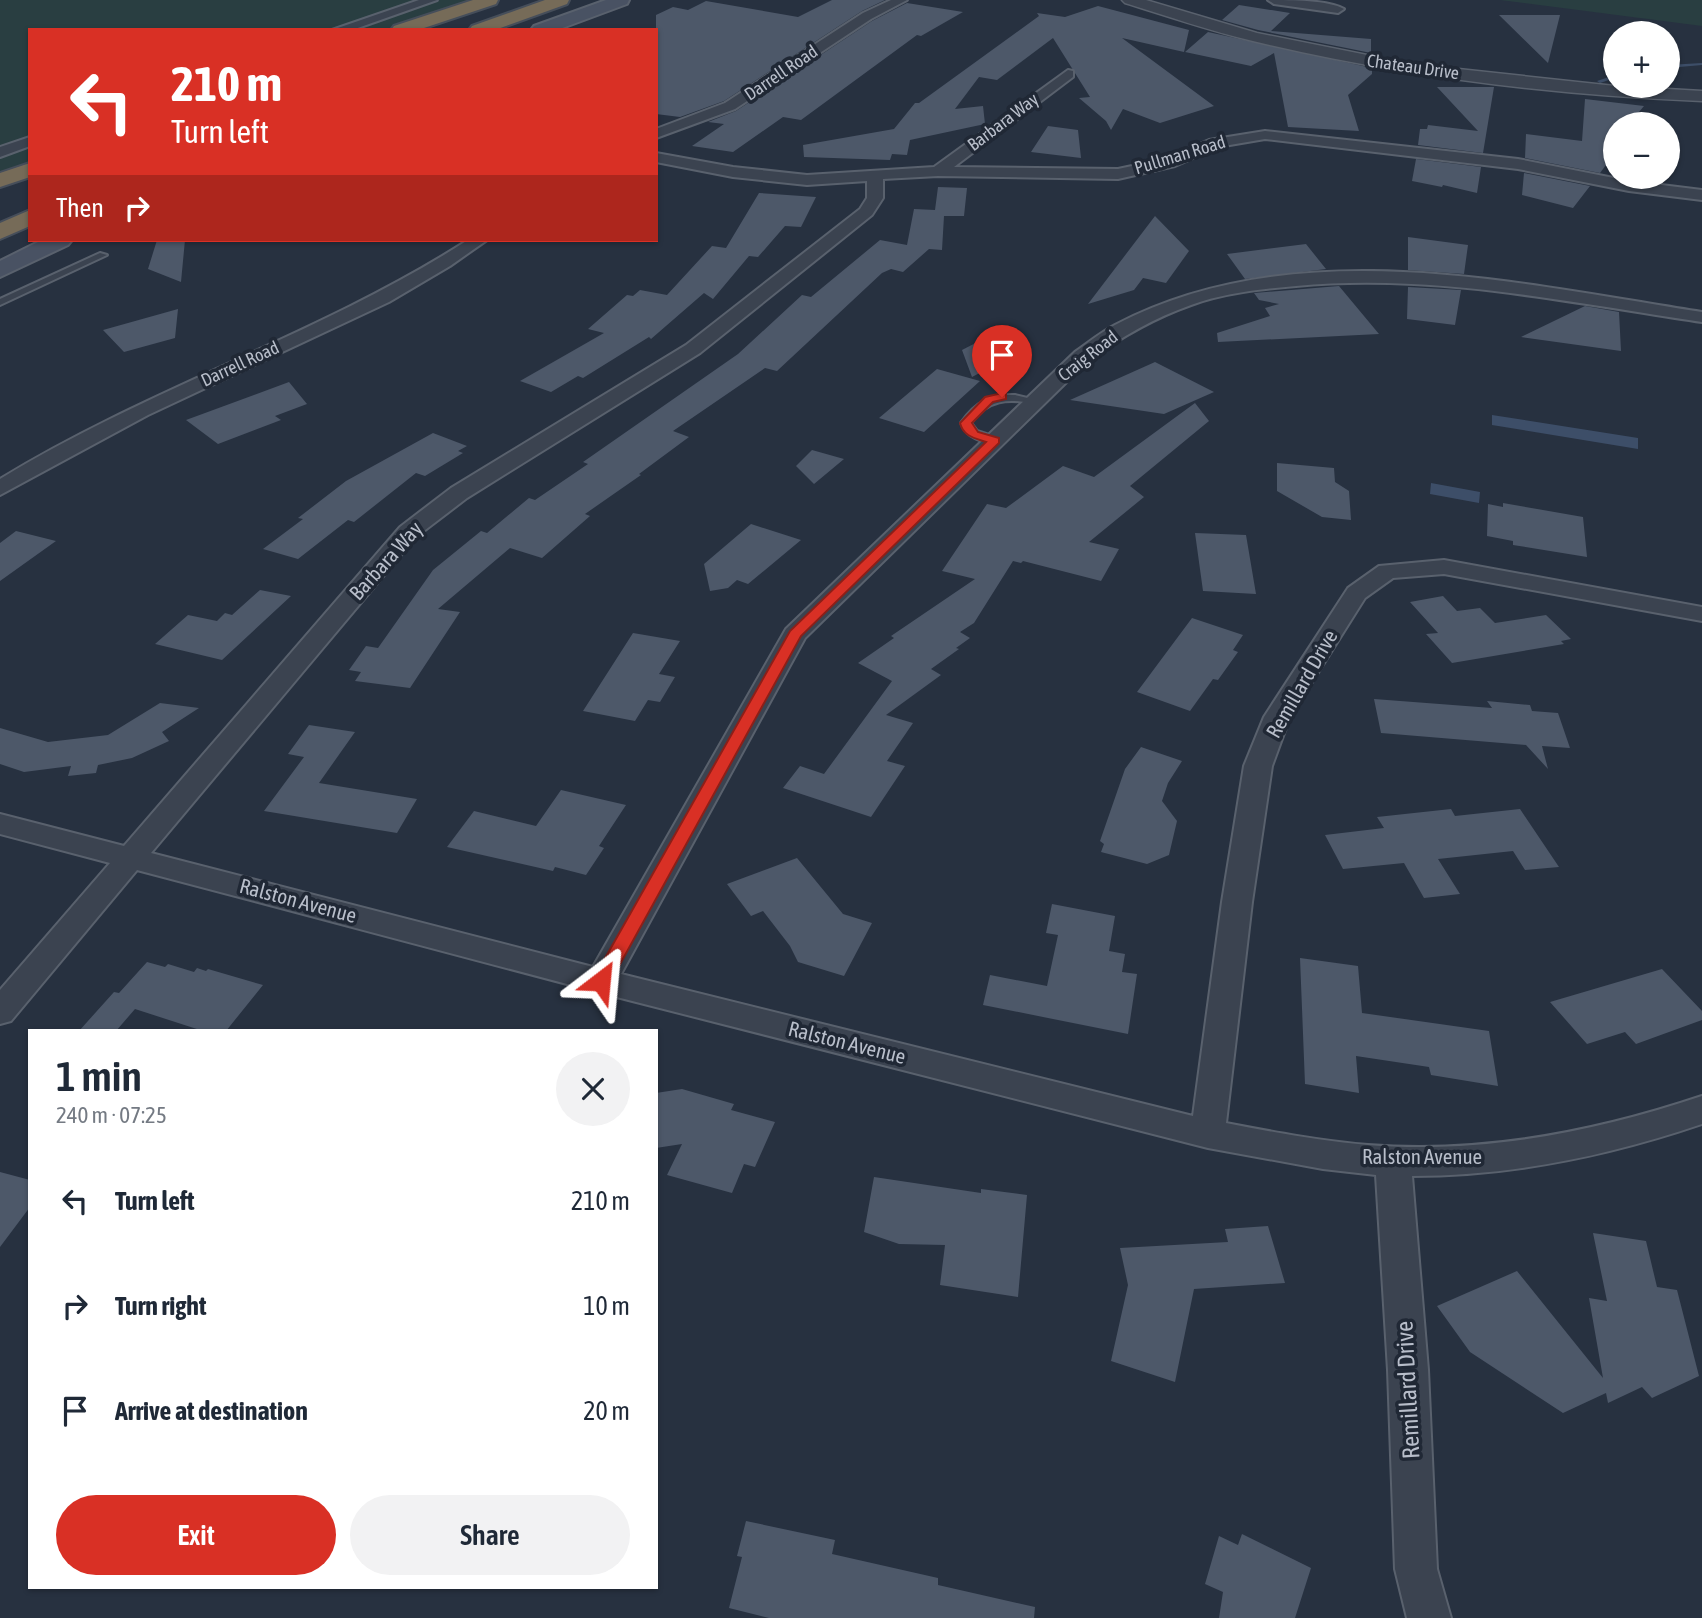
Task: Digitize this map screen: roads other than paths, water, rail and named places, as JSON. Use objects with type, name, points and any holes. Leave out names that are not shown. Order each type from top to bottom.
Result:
[{"type":"highway","points":[[406,28],[490,0]]},
{"type":"highway","points":[[484,28],[561,0]]},
{"type":"highway","points":[[0,181],[28,170]]},
{"type":"highway","points":[[0,220],[28,208]]},
{"type":"highway","points":[[0,232],[28,218]]},
{"type":"main road","points":[[545,28],[621,0]]},
{"type":"main road","points":[[0,270],[57,242]]},
{"type":"street","points":[[344,28],[431,0]]},
{"type":"street","name":"Darrell Road","points":[[658,133],[730,106],[867,16],[901,0]]},
{"type":"street","name":"Chateau Drive","points":[[1130,0],[1254,37],[1412,69],[1651,94],[1702,96]]},
{"type":"street","points":[[1274,0],[1338,9]]},
{"type":"street","name":"Barbara Way","points":[[938,171],[1068,74]]},
{"type":"street","name":"Pullman Road","points":[[658,157],[781,179],[807,180],[938,171],[1118,174],[1170,163],[1214,143],[1265,135],[1518,164],[1629,186],[1702,195]]},
{"type":"street","points":[[0,152],[28,142]]},
{"type":"street","name":"Barbara Way","points":[[0,1012],[134,858],[408,532],[459,493],[692,349],[866,212],[876,198],[875,175]]},
{"type":"street","name":"Darrell Road","points":[[0,488],[26,471],[158,401],[384,298],[476,242]]},
{"type":"street","name":"Craig Road","points":[[601,981],[795,634],[1082,356],[1122,329],[1177,306],[1224,292],[1284,282],[1386,276],[1702,317]]},
{"type":"street","name":"Remillard Drive","points":[[1208,1134],[1237,902],[1258,766],[1277,717],[1356,593],[1387,570],[1444,567],[1702,614]]},
{"type":"street","name":"Ralston Avenue","points":[[0,824],[601,981],[1208,1134],[1308,1153],[1393,1161],[1481,1158],[1555,1151],[1633,1132],[1702,1110]]},
{"type":"street","name":"Remillard Drive","points":[[1393,1161],[1408,1370],[1416,1569],[1429,1618]]},
{"type":"lane","points":[[0,302],[103,255]]},
{"type":"lane","points":[[994,440],[974,435],[967,428],[966,423],[979,407],[989,400],[1002,397],[1014,396],[1035,401]]},
{"type":"water","points":[[1492,415],[1638,438],[1638,449],[1492,425]]},
{"type":"water","points":[[1431,483],[1480,492],[1479,503],[1430,494]]},
{"type":"waterway","points":[[1680,66],[1702,64]]}]
